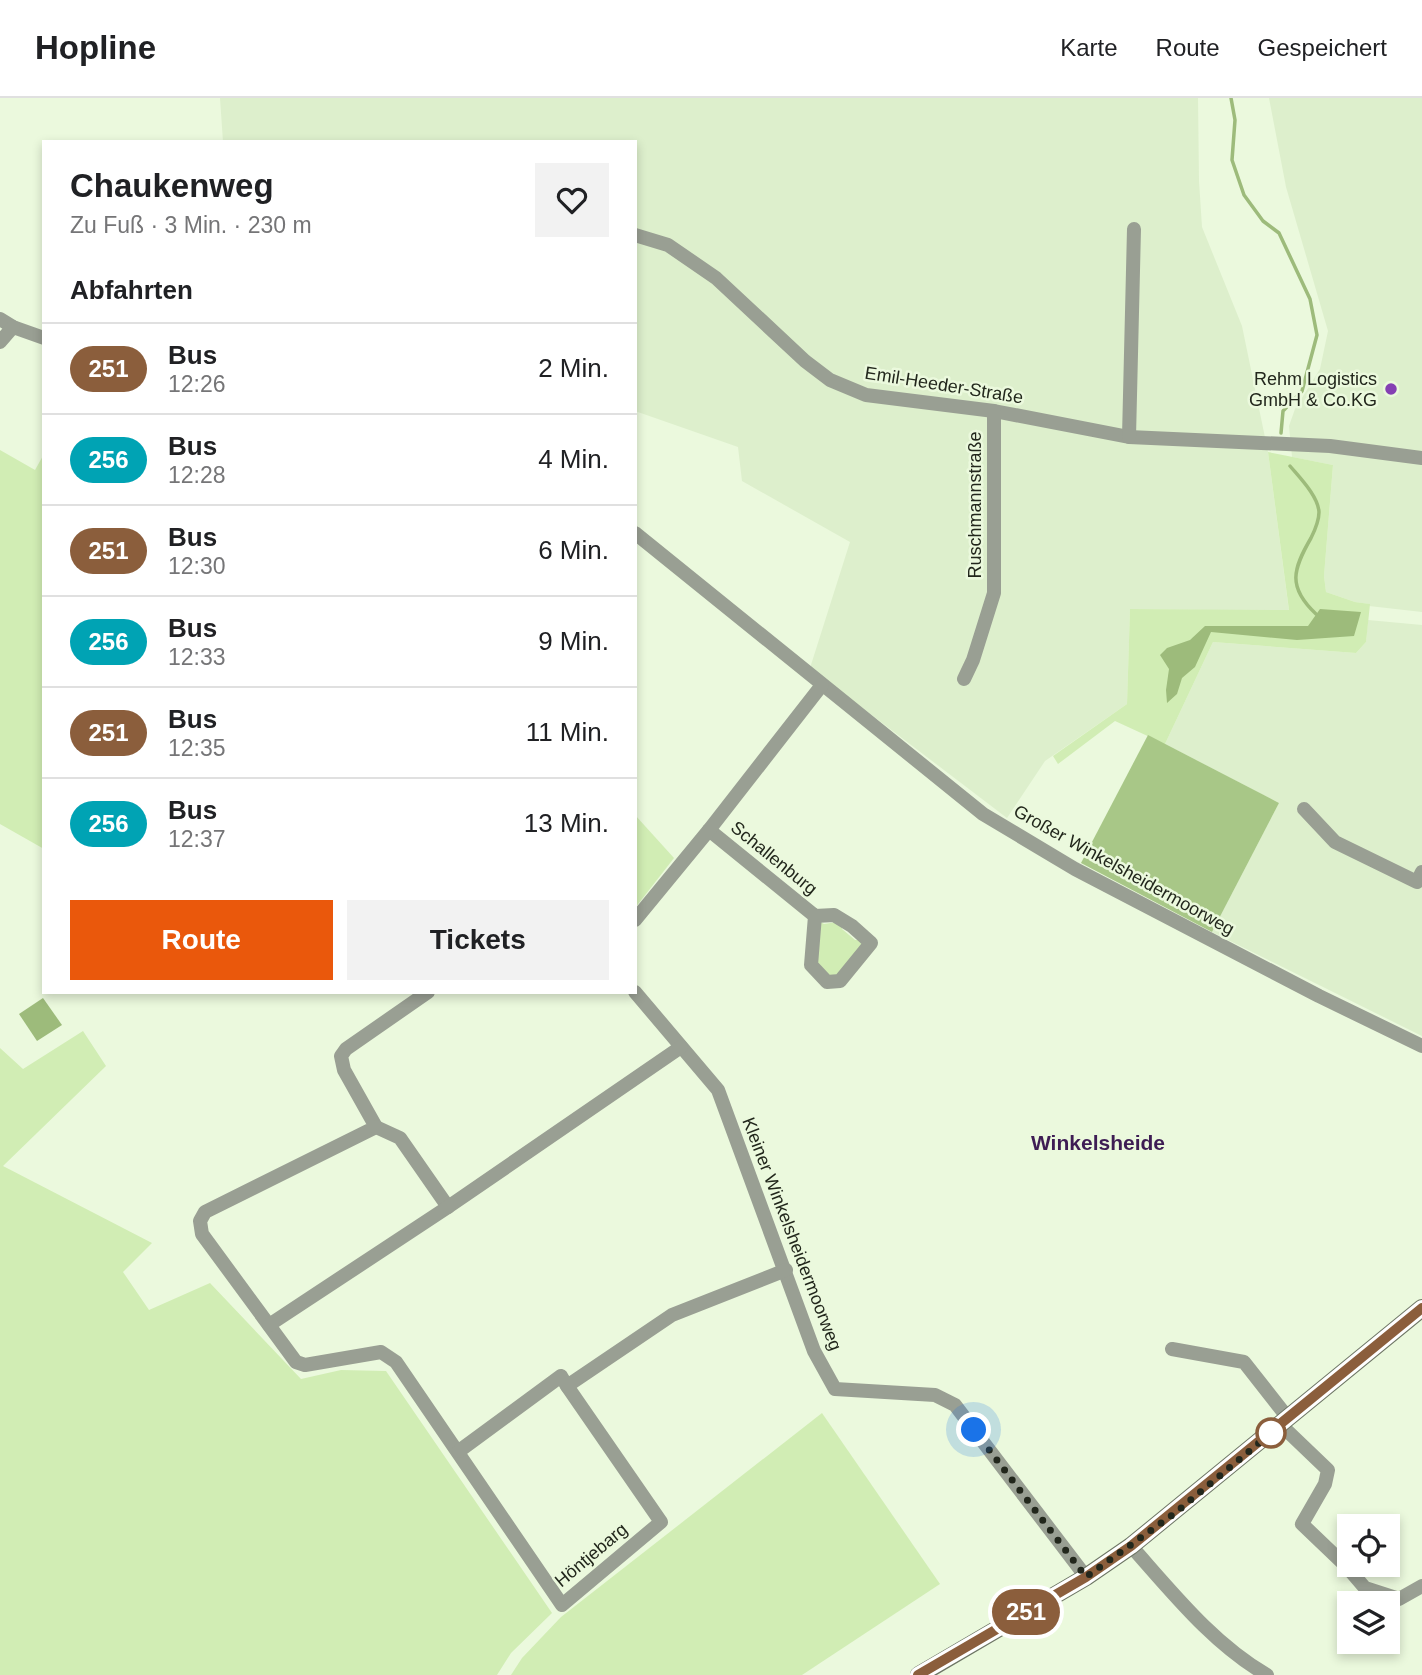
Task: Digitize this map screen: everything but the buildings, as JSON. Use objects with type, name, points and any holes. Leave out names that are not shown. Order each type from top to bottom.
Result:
[{"type":"street","points":[[1129,437],[1134,229]]},
{"type":"street","name":"Emil-Heeder-Straße","points":[[637,236],[668,245],[716,278],[805,361],[830,380],[866,395],[994,411],[1129,437],[1330,446],[1422,458]]},
{"type":"street","points":[[0,319],[13,327],[42,337]]},
{"type":"street","points":[[0,342],[13,327]]},
{"type":"street","name":"Ruschmannstraße","points":[[964,679],[973,660],[994,593],[994,411]]},
{"type":"street","name":"Großer Winkelsheidermoorweg","points":[[637,535],[983,814],[1075,869],[1319,996],[1422,1046]]},
{"type":"street","points":[[637,918],[822,685]]},
{"type":"street","points":[[1304,809],[1335,842],[1417,882],[1422,872]]},
{"type":"street","name":"Schallenburg","points":[[709,830],[815,916],[834,915],[871,943],[840,981],[827,982],[811,965],[815,916]]},
{"type":"street","points":[[425,994],[346,1049],[341,1056],[344,1070],[376,1127],[400,1138],[448,1207]]},
{"type":"street","name":"Kleiner Winkelsheidermoorweg","points":[[637,994],[718,1090],[814,1351],[835,1389],[935,1395],[955,1405],[1086,1577]]},
{"type":"street","points":[[269,1325],[448,1207],[681,1047]]},
{"type":"street","name":"Höntjebarg","points":[[376,1127],[205,1212],[200,1221],[202,1234],[296,1362],[306,1365],[381,1352],[396,1362],[562,1605],[661,1522],[567,1385]]},
{"type":"street","points":[[459,1451],[561,1376],[567,1385],[672,1315],[786,1270]]},
{"type":"street","points":[[919,1675],[1086,1577],[1131,1546],[1422,1308]]},
{"type":"street","points":[[1172,1349],[1244,1362],[1285,1421],[1328,1470],[1325,1484],[1302,1524],[1365,1588],[1399,1599],[1422,1586]]},
{"type":"street","points":[[1131,1546],[1200,1623],[1267,1675]]},
{"type":"shaded area","points":[[220,98],[1198,98],[1202,227],[1242,326],[1268,452],[1289,611],[1130,609],[1127,704],[1045,761],[1007,818],[810,668],[850,542],[742,481],[738,447],[637,412],[637,140],[223,140]]},
{"type":"shaded area","points":[[1269,98],[1422,98],[1422,612],[1369,606],[1326,592],[1324,576],[1333,465],[1292,457],[1289,426],[1295,409],[1320,369],[1328,331],[1286,187]]},
{"type":"shaded area","points":[[0,450],[35,470],[42,458],[42,848],[0,824]]},
{"type":"shaded area","points":[[1268,452],[1333,465],[1324,576],[1326,592],[1370,604],[1366,642],[1356,653],[1213,642],[1165,744],[1115,721],[1058,764],[1053,756],[1127,704],[1130,609],[1289,610]]},
{"type":"shaded area","points":[[1320,609],[1361,612],[1354,636],[1297,640],[1211,632],[1195,667],[1182,678],[1177,694],[1167,703],[1169,669],[1160,655],[1167,648],[1190,640],[1205,626],[1308,626]]},
{"type":"shaded area","points":[[1368,620],[1422,625],[1422,1036],[1212,932],[1279,803],[1165,744],[1213,642],[1356,653],[1366,642]]},
{"type":"shaded area","points":[[1148,735],[1279,803],[1212,932],[1081,863]]},
{"type":"shaded area","points":[[637,817],[674,858],[637,905]]},
{"type":"shaded area","points":[[819,921],[824,924],[837,922],[855,940],[861,940],[862,947],[839,976],[831,978],[817,963]]},
{"type":"shaded area","points":[[43,998],[62,1025],[37,1041],[19,1014]]},
{"type":"shaded area","points":[[83,1031],[106,1066],[3,1166],[152,1243],[123,1272],[149,1310],[210,1283],[301,1379],[341,1370],[386,1371],[552,1613],[511,1653],[497,1675],[0,1675],[0,1048],[23,1069]]},
{"type":"shaded area","points":[[822,1413],[940,1584],[802,1675],[511,1675],[522,1658],[561,1617]]},
{"type":"waterway","points":[[1231,98],[1235,120],[1232,160],[1244,195],[1263,221],[1279,233],[1310,299],[1317,335],[1302,391],[1283,411],[1281,433]]},
{"type":"waterway","points":[[1290,466],[1318,506],[1315,529],[1300,559],[1296,578],[1300,595],[1316,614]]},
{"type":"bus line","name":"251","points":[[918,1675],[1086,1577],[1131,1546],[1175,1513],[1422,1308]]},
{"type":"place","name":"Rehm Logistics GmbH & Co.KG","points":[[1391,389]]},
{"type":"district","name":"Winkelsheide","points":[[1098,1142]]},
{"type":"route","points":[[974,1430],[1086,1577],[1175,1513],[1271,1433]]}]
